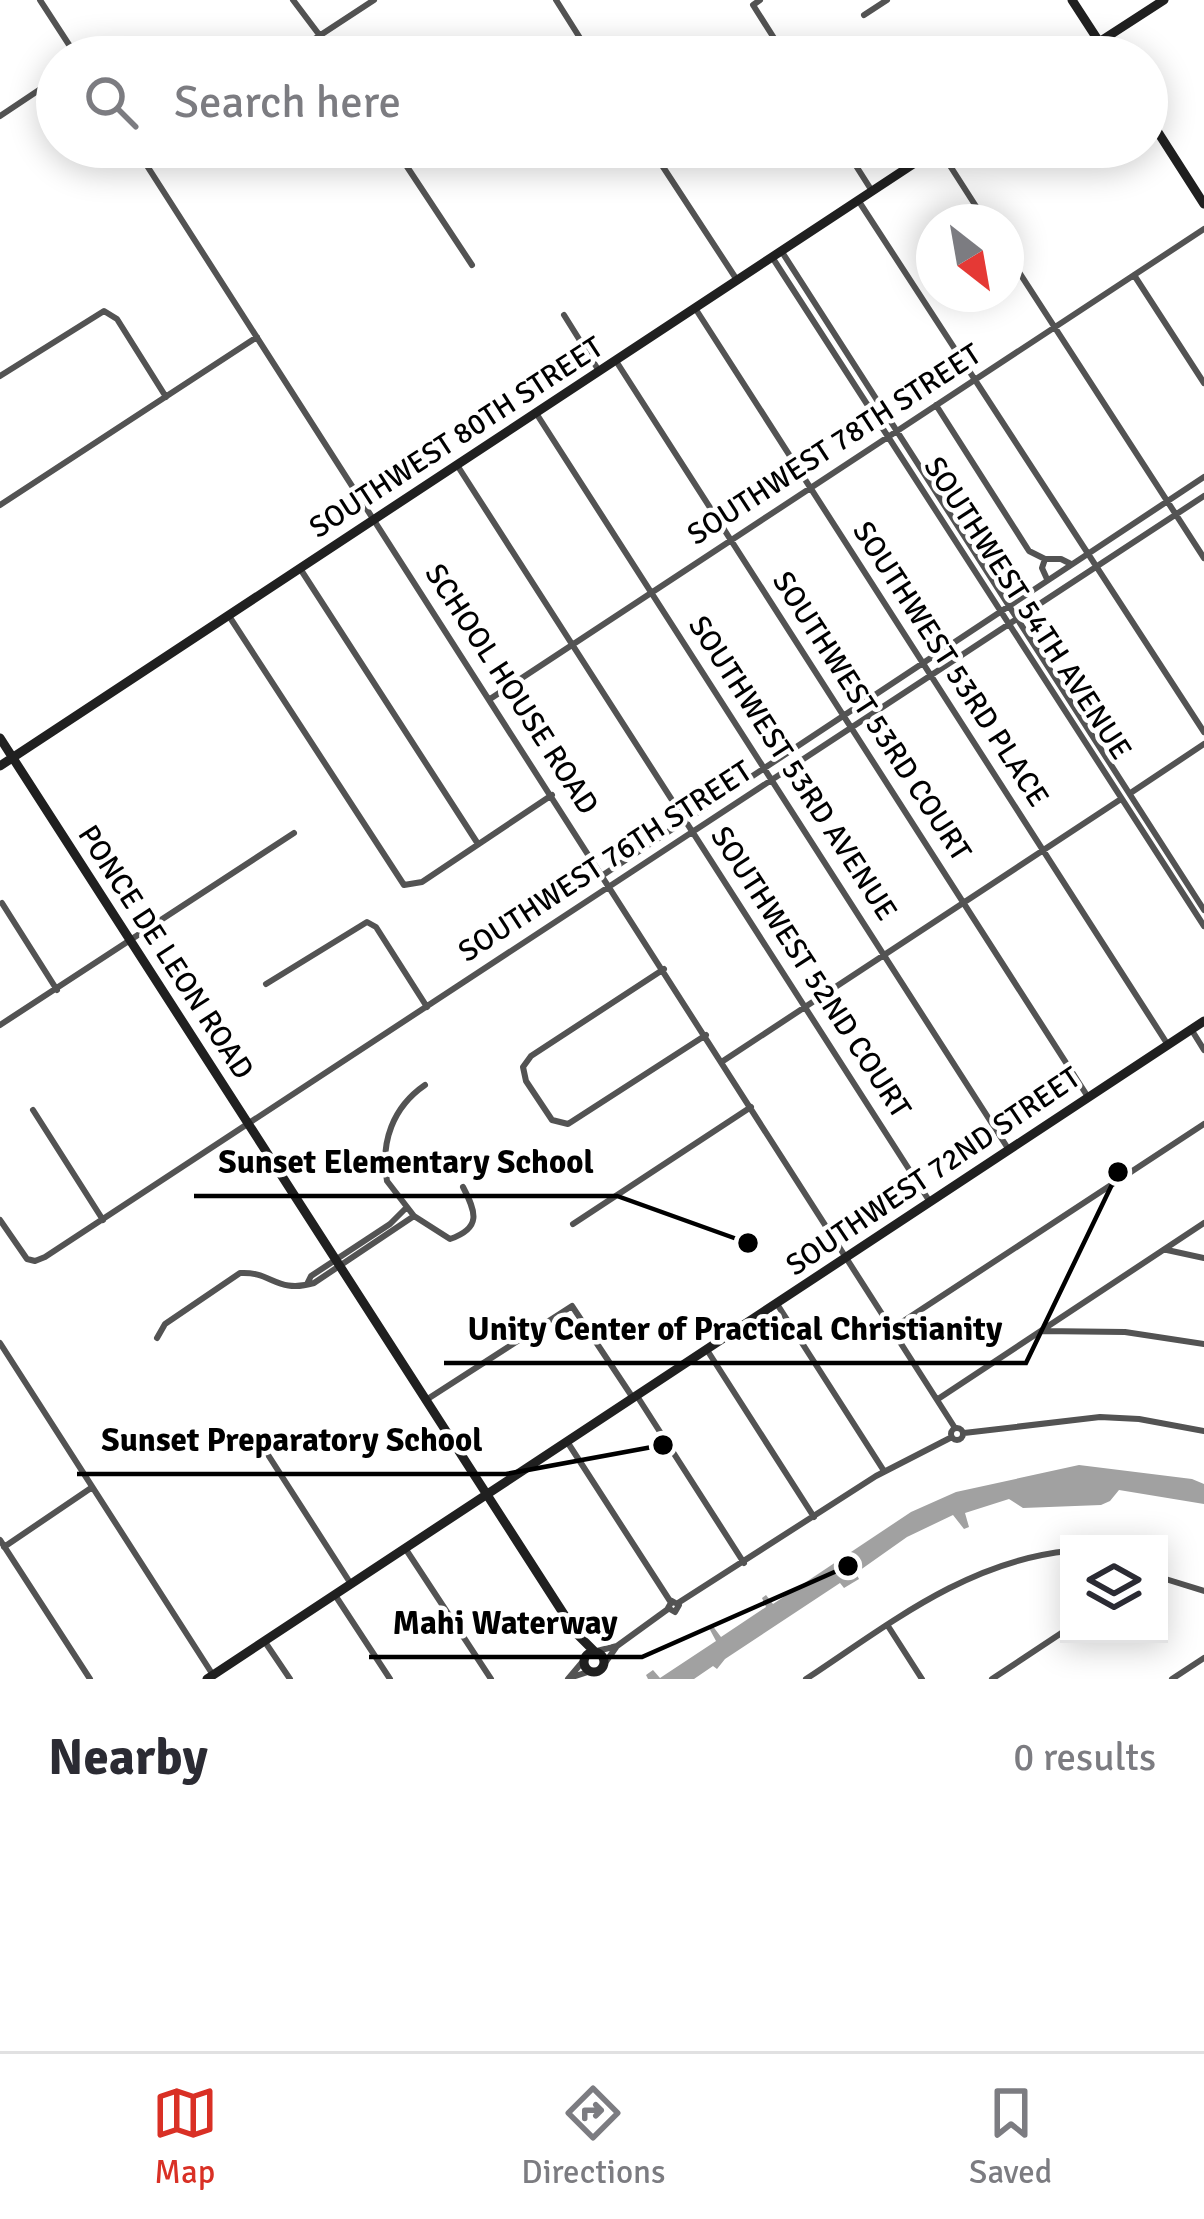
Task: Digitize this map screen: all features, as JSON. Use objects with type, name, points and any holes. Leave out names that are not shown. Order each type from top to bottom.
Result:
[{"type":"street","points":[[40,0],[63,36]]},
{"type":"street","points":[[293,0],[320,36],[374,0]]},
{"type":"street","points":[[556,0],[579,36]]},
{"type":"street","points":[[864,15],[887,0]]},
{"type":"street","points":[[1072,0],[1095,36]]},
{"type":"street","points":[[1108,36],[1164,0]]},
{"type":"street","points":[[756,3],[774,36]]},
{"type":"street","points":[[0,116],[36,92]]},
{"type":"street","points":[[1168,148],[1204,204]]},
{"type":"street","name":"SCHOOL HOUSE ROAD","points":[[148,168],[959,1430]]},
{"type":"street","points":[[408,168],[472,265]]},
{"type":"street","points":[[664,168],[737,280]]},
{"type":"street","points":[[857,168],[872,191]]},
{"type":"street","name":"SOUTHWEST 80TH STREET","points":[[0,766],[907,168]]},
{"type":"street","points":[[952,168],[975,204]]},
{"type":"street","points":[[859,200],[1204,732]]},
{"type":"street","name":"SOUTHWEST 78TH STREET","points":[[490,699],[1204,229]]},
{"type":"street","name":"SOUTHWEST 54TH AVENUE","points":[[777,254],[897,430],[1204,910]]},
{"type":"street","name":"SOUTHWEST 54TH AVENUE","points":[[777,254],[888,436],[1204,926]]},
{"type":"street","points":[[1134,274],[1204,382]]},
{"type":"street","points":[[1024,280],[1204,558]]},
{"type":"street","name":"SOUTHWEST 53RD PLACE","points":[[695,308],[1168,1045]]},
{"type":"street","points":[[0,376],[97,312],[107,311],[117,319],[166,397]]},
{"type":"street","points":[[564,315],[599,371]]},
{"type":"street","points":[[0,505],[257,338]]},
{"type":"street","name":"SOUTHWEST 53RD COURT","points":[[616,361],[1088,1097]]},
{"type":"street","points":[[936,405],[1029,551],[1071,564]]},
{"type":"street","name":"SOUTHWEST 53RD AVENUE","points":[[536,413],[1010,1150]]},
{"type":"street","name":"SOUTHWEST 52ND COURT","points":[[457,465],[930,1202]]},
{"type":"street","name":"SOUTHWEST 76TH STREET","points":[[602,874],[1204,476]]},
{"type":"street","name":"SOUTHWEST 76TH STREET","points":[[0,1222],[31,1261],[45,1257],[1204,496]]},
{"type":"street","points":[[1045,559],[1042,568],[1047,580]]},
{"type":"street","points":[[300,568],[478,844]]},
{"type":"street","points":[[229,616],[407,886],[422,882],[552,795]]},
{"type":"street","name":"PONCE DE LEON ROAD","points":[[0,738],[590,1655]]},
{"type":"street","points":[[723,1061],[1204,744]]},
{"type":"street","points":[[0,1025],[294,832]]},
{"type":"street","points":[[2,903],[57,990]]},
{"type":"street","points":[[266,984],[367,922],[376,927],[427,1007]]},
{"type":"street","points":[[664,969],[535,1053],[523,1067],[526,1081],[552,1120],[564,1125],[706,1035]]},
{"type":"street","name":"SOUTHWEST 72ND STREET","points":[[210,1677],[1204,1021]]},
{"type":"street","points":[[1192,1029],[1204,1050]]},
{"type":"street","points":[[425,1085],[397,1111],[387,1181],[414,1216],[448,1239],[467,1231],[476,1216],[463,1187]]},
{"type":"street","points":[[574,1224],[752,1106]]},
{"type":"street","points":[[33,1110],[103,1220]]},
{"type":"street","points":[[893,1328],[1204,1124]]},
{"type":"street","points":[[388,1229],[406,1208]]},
{"type":"street","points":[[157,1338],[165,1324],[240,1273],[295,1289],[414,1216]]},
{"type":"street","points":[[938,1400],[1204,1223]]},
{"type":"street","points":[[1164,1250],[1204,1258]]},
{"type":"street","points":[[777,1304],[884,1471]]},
{"type":"street","points":[[425,1400],[572,1306],[743,1563]]},
{"type":"street","points":[[1041,1331],[1125,1332],[1204,1344]]},
{"type":"street","points":[[0,1343],[210,1677]]},
{"type":"street","points":[[707,1350],[814,1516]]},
{"type":"street","points":[[568,1678],[590,1655],[617,1646],[672,1605],[884,1471],[959,1430],[1100,1417],[1204,1431]]},
{"type":"street","points":[[567,1442],[672,1605]]},
{"type":"street","points":[[263,1447],[351,1584]]},
{"type":"street","points":[[91,1679],[2,1543],[92,1488]]},
{"type":"street","points":[[406,1548],[491,1679]]},
{"type":"street","points":[[806,1679],[964,1579],[1060,1552]]},
{"type":"street","points":[[1168,1580],[1204,1591]]},
{"type":"street","points":[[335,1595],[390,1679]]},
{"type":"street","points":[[888,1626],[922,1679]]},
{"type":"street","points":[[992,1679],[1060,1634]]},
{"type":"street","points":[[265,1641],[290,1679]]},
{"type":"street","points":[[568,1678],[601,1672],[617,1646]]},
{"type":"street","points":[[590,1655],[601,1672]]},
{"type":"street","points":[[590,1655],[601,1672]]},
{"type":"street","points":[[1172,1679],[1204,1658]]},
{"type":"shaded area","points":[[1079,1465],[1192,1479],[1204,1484],[1204,1504],[1119,1490],[1101,1505],[1023,1508],[1009,1499],[965,1513],[969,1527],[964,1529],[953,1515],[907,1537],[856,1573],[859,1579],[844,1588],[840,1583],[725,1659],[717,1669],[713,1666],[694,1679],[648,1679],[646,1675],[653,1670],[660,1678],[716,1641],[709,1628],[712,1625],[721,1637],[766,1607],[762,1598],[766,1595],[773,1604],[911,1512],[956,1492]]},
{"type":"place","name":"Unity Center of Practical Christianity","points":[[1118,1172]]},
{"type":"place","name":"Sunset Elementary School","points":[[748,1243]]},
{"type":"place","name":"Sunset Preparatory School","points":[[663,1445]]},
{"type":"place","name":"Mahi Waterway","points":[[848,1566]]}]
